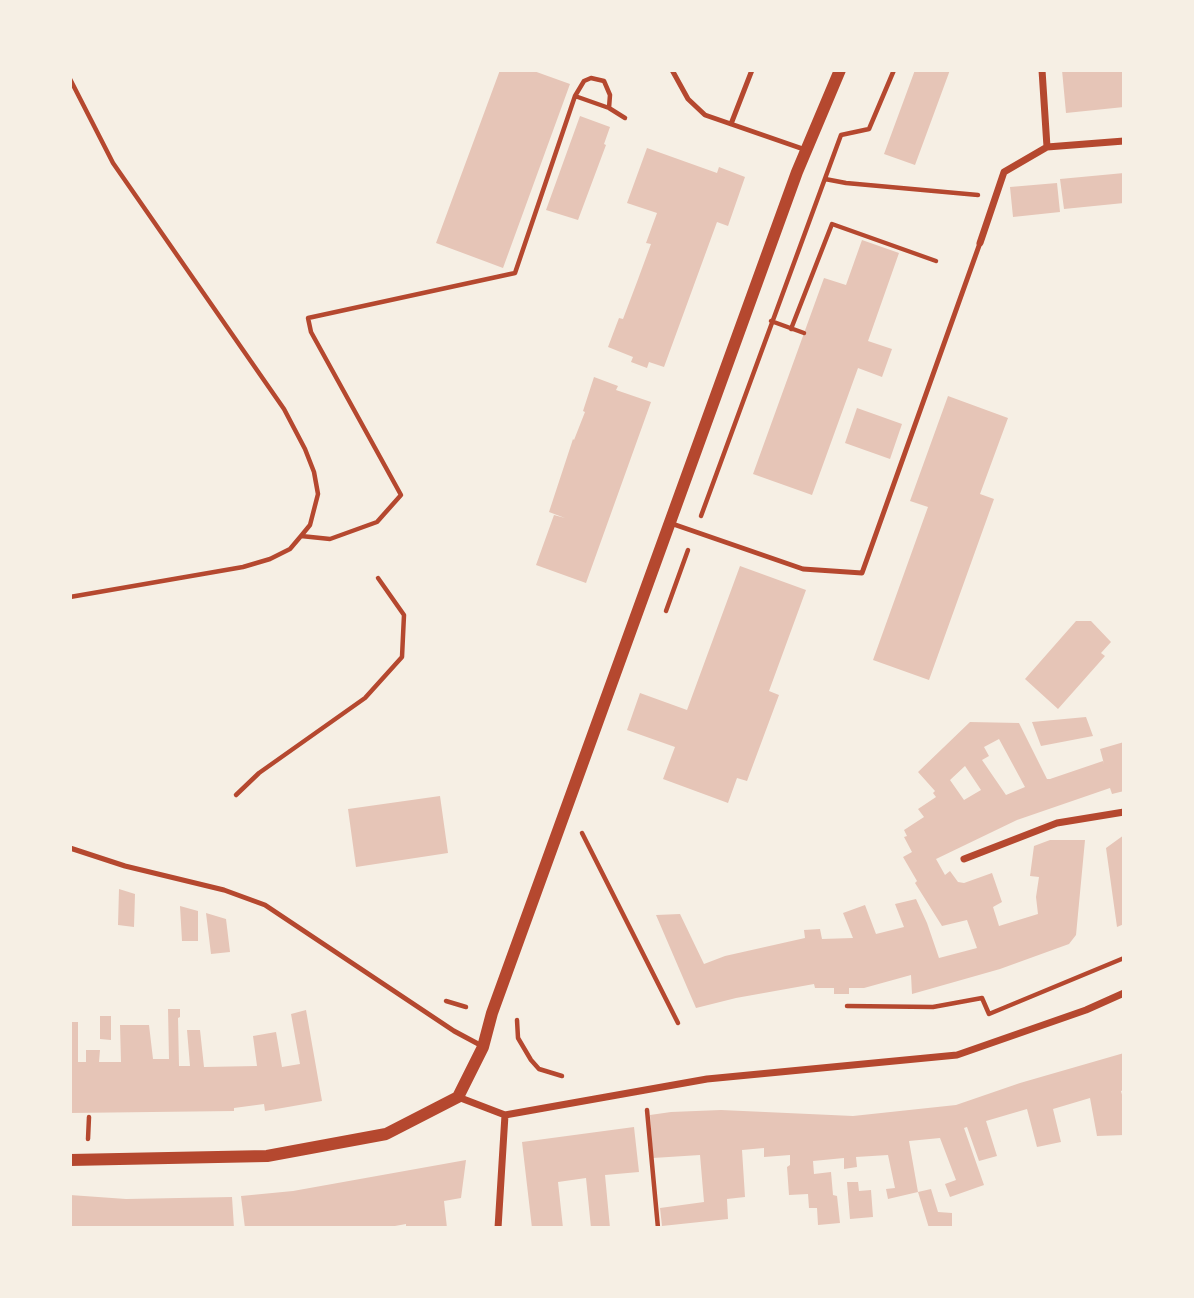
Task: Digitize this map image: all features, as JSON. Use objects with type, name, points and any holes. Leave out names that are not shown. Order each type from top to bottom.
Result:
[{"type":"street","points":[[70,1160],[267,1156],[386,1134],[458,1097],[483,1047],[492,1013],[806,150],[840,70]]},
{"type":"street","points":[[1042,70],[1047,147]]},
{"type":"street","points":[[980,243],[1004,172],[1047,147],[1124,141]]},
{"type":"street","points":[[964,859],[1057,823],[1124,812]]},
{"type":"street","points":[[458,1097],[506,1115],[707,1079],[957,1055],[1086,1010],[1124,993]]},
{"type":"street","points":[[498,1228],[506,1115]]},
{"type":"lane","points":[[672,70],[688,99],[705,115],[806,150]]},
{"type":"lane","points":[[730,124],[752,70]]},
{"type":"lane","points":[[670,523],[803,569],[862,573],[980,243]]},
{"type":"lane","points":[[70,848],[125,866],[225,890],[265,905],[454,1031],[483,1047]]},
{"type":"path","points":[[661,624],[841,135],[869,129],[894,70]]},
{"type":"path","points":[[301,536],[330,539],[377,522],[401,495],[311,332],[308,318],[514,273],[575,96],[584,82],[591,78],[604,81],[610,94],[609,108]]},
{"type":"path","points":[[70,79],[72,91],[113,163],[284,409],[314,472],[318,494],[310,524],[290,549],[270,559],[243,567],[70,597]]},
{"type":"path","points":[[575,96],[609,108],[625,118]]},
{"type":"path","points":[[825,179],[970,194]]},
{"type":"path","points":[[792,329],[832,224],[936,261]]},
{"type":"path","points":[[771,321],[804,333]]},
{"type":"path","points":[[236,795],[260,773],[365,698],[402,657],[404,615],[377,578]]},
{"type":"path","points":[[568,804],[678,1023]]},
{"type":"path","points":[[578,846],[587,820]]},
{"type":"path","points":[[847,1006],[933,1007],[982,998],[989,1014],[1124,958]]},
{"type":"path","points":[[519,1014],[516,1024],[518,1038],[531,1060],[539,1069],[562,1076]]},
{"type":"path","points":[[646,1090],[658,1228]]},
{"type":"building","points":[[500,70],[531,70],[570,84],[503,268],[436,243]]},
{"type":"building","points":[[915,70],[950,70],[915,165],[884,154]]},
{"type":"building","points":[[1062,70],[1124,70],[1124,107],[1066,113]]},
{"type":"building","points":[[580,116],[610,127],[578,220],[546,210]]},
{"type":"building","points":[[647,148],[717,173],[719,167],[745,177],[728,226],[717,222],[664,367],[649,362],[647,368],[631,362],[633,357],[608,347],[619,318],[623,319],[651,244],[646,243],[657,213],[627,203]]},
{"type":"building","points":[[1124,173],[1124,203],[1064,209],[1060,179]]},
{"type":"building","points":[[1057,183],[1060,212],[1013,217],[1010,187]]},
{"type":"building","points":[[862,240],[899,253],[868,341],[892,349],[882,377],[858,368],[812,495],[753,474],[824,278],[846,285]]},
{"type":"building","points":[[594,377],[618,386],[616,390],[651,402],[586,583],[536,565],[554,515],[565,518],[549,512],[573,439],[585,412],[583,411]]},
{"type":"building","points":[[948,396],[1008,418],[980,494],[994,499],[929,680],[873,660],[928,507],[910,501]]},
{"type":"building","points":[[857,408],[902,424],[890,459],[845,443]]},
{"type":"building","points":[[740,566],[806,590],[769,691],[779,695],[747,781],[737,778],[728,803],[663,779],[675,747],[627,730],[640,693],[687,710]]},
{"type":"building","points":[[1076,621],[1091,621],[1111,642],[1101,653],[1105,656],[1058,709],[1025,679]]},
{"type":"building","points":[[1086,717],[1093,736],[1041,746],[1032,722]]},
{"type":"building","points":[[970,722],[1019,723],[1047,779],[1103,761],[1104,764],[1100,749],[1124,742],[1124,791],[1112,794],[1110,788],[1017,820],[936,859],[945,875],[950,871],[958,882],[964,883],[992,873],[1002,902],[993,907],[999,926],[1038,914],[1036,897],[1039,877],[1030,876],[1034,846],[1050,840],[1085,840],[1076,935],[1069,944],[1000,969],[912,994],[911,975],[864,988],[849,988],[849,994],[834,994],[834,988],[815,988],[814,984],[696,1008],[656,915],[680,914],[704,964],[725,956],[805,938],[804,930],[820,929],[822,939],[853,938],[843,913],[865,905],[876,934],[904,927],[895,904],[916,899],[939,958],[977,948],[967,920],[942,926],[915,883],[917,881],[903,857],[912,852],[904,837],[907,836],[904,830],[924,817],[918,809],[936,797],[933,793],[935,791],[918,772]],"holes":[[[999,739],[1025,787],[1006,795],[982,760],[989,756],[984,747]],[[965,766],[981,790],[964,800],[950,780]]]},
{"type":"building","points":[[440,796],[448,853],[356,867],[348,809]]},
{"type":"building","points":[[1124,835],[1124,924],[1117,927],[1106,848]]},
{"type":"building","points":[[119,889],[135,894],[134,927],[118,925]]},
{"type":"building","points":[[180,906],[198,911],[198,941],[182,941]]},
{"type":"building","points":[[206,913],[226,919],[230,952],[211,954]]},
{"type":"building","points":[[168,1009],[180,1009],[179,1066],[190,1066],[187,1030],[200,1030],[204,1067],[257,1066],[253,1036],[276,1032],[282,1067],[300,1064],[291,1014],[306,1010],[322,1101],[265,1111],[264,1104],[234,1108],[234,1111],[70,1113],[70,1022],[78,1022],[78,1062],[86,1062],[86,1050],[100,1050],[99,1062],[121,1062],[120,1025],[149,1025],[153,1059],[169,1059]]},
{"type":"building","points":[[100,1016],[111,1016],[111,1040],[100,1039]]},
{"type":"building","points":[[1124,1053],[1124,1090],[1121,1091],[1124,1102],[1124,1135],[1097,1136],[1090,1098],[1053,1109],[1061,1142],[1037,1147],[1027,1109],[986,1121],[997,1156],[979,1161],[967,1127],[964,1128],[984,1185],[950,1197],[945,1184],[956,1180],[940,1138],[909,1141],[918,1192],[888,1199],[886,1189],[895,1188],[888,1155],[856,1157],[857,1167],[844,1169],[844,1158],[813,1161],[814,1174],[831,1172],[840,1223],[818,1225],[817,1208],[809,1208],[808,1194],[789,1195],[787,1167],[790,1165],[790,1155],[764,1157],[764,1148],[742,1150],[745,1197],[727,1199],[728,1219],[662,1226],[660,1208],[704,1202],[700,1155],[653,1158],[650,1115],[721,1110],[853,1116],[956,1105]]},
{"type":"building","points":[[634,1127],[639,1172],[605,1175],[610,1228],[591,1228],[586,1178],[558,1182],[563,1228],[532,1228],[522,1142]]},
{"type":"building","points":[[466,1160],[461,1198],[444,1201],[447,1228],[406,1228],[406,1224],[384,1228],[245,1228],[241,1196],[293,1191]]},
{"type":"building","points":[[847,1182],[858,1182],[859,1191],[871,1190],[873,1217],[850,1219]]},
{"type":"building","points":[[931,1189],[938,1212],[952,1213],[952,1228],[929,1228],[918,1192]]},
{"type":"building","points":[[70,1195],[126,1199],[232,1197],[234,1228],[70,1228]]}]
